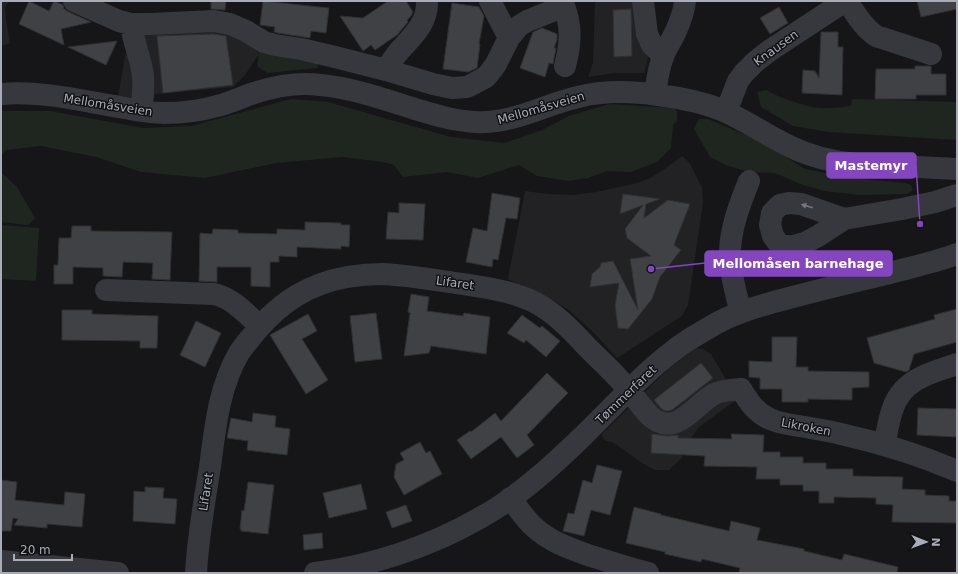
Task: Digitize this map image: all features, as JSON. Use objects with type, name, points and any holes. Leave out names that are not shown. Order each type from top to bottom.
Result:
[{"type":"street","points":[[74,1],[119,21],[130,24],[224,22],[238,27],[264,42],[317,52],[443,87],[459,88],[467,87],[480,81],[491,71],[509,38],[519,26],[527,21],[552,11],[563,2],[568,18],[570,38],[565,66]]},
{"type":"street","points":[[386,70],[395,56],[419,29],[426,13],[427,1]]},
{"type":"street","points":[[490,1],[509,38]]},
{"type":"street","points":[[643,1],[649,40],[652,45],[663,55]]},
{"type":"street","points":[[846,1],[860,20],[876,36],[931,54]]},
{"type":"street","name":"Knausen","points":[[726,112],[738,81],[754,62],[846,1]]},
{"type":"street","points":[[655,94],[657,76],[663,55],[676,31],[680,6]]},
{"type":"street","points":[[130,24],[143,76],[142,111]]},
{"type":"street","name":"Mellomåsveien","points":[[1,94],[28,93],[49,95],[162,113],[188,112],[227,104],[254,93],[289,85],[319,84],[370,94],[448,118],[476,122],[491,122],[520,116],[566,100],[595,93],[610,91],[655,94],[702,104],[726,112],[787,145],[812,156],[826,160],[857,164],[957,169]]},
{"type":"street","points":[[741,312],[731,270],[730,250],[732,231],[749,181]]},
{"type":"street","points":[[844,219],[935,202],[957,195]]},
{"type":"street","name":"Tømmerfaret","points":[[315,573],[354,566],[415,549],[478,520],[536,478],[575,443],[628,390],[673,351],[689,339],[722,320],[761,305],[957,254]]},
{"type":"street","name":"Lifaret","points":[[196,573],[200,531],[218,410],[225,385],[232,368],[240,352],[260,326],[282,305],[304,290],[318,284],[336,279],[370,274],[393,275],[481,287],[522,298],[542,307],[572,331],[618,378],[653,419],[664,424],[670,424],[682,419],[712,395],[720,392],[741,389]]},
{"type":"street","points":[[106,290],[214,294],[233,302],[260,326]]},
{"type":"street","points":[[884,445],[892,411],[898,397],[906,387],[930,373],[957,364]]},
{"type":"street","name":"Likroken","points":[[741,389],[748,401],[765,417],[770,419],[864,439],[913,454],[957,471]]},
{"type":"street","points":[[510,498],[526,520],[553,540],[566,547],[585,554],[648,573]]},
{"type":"street","points":[[1,561],[118,573]]},
{"type":"shaded area","points":[[1,1],[9,1],[5,7],[10,43],[1,46]]},
{"type":"shaded area","points":[[595,1],[650,1],[655,33],[644,73],[615,73],[588,77],[593,63]]},
{"type":"shaded area","points":[[222,26],[246,36],[259,54],[245,75],[233,87],[155,94],[154,99],[118,97],[126,50],[139,34]]},
{"type":"shaded area","points":[[259,49],[317,62],[318,68],[267,73],[257,66]]},
{"type":"shaded area","points":[[766,90],[792,101],[813,107],[823,108],[851,106],[852,99],[957,102],[957,140],[828,132],[793,126],[761,107],[757,92]]},
{"type":"shaded area","points":[[291,99],[328,102],[451,137],[505,143],[542,130],[569,116],[609,104],[674,108],[677,111],[677,121],[673,125],[671,148],[657,162],[631,172],[607,171],[588,178],[569,181],[537,176],[519,165],[478,178],[447,172],[403,177],[394,165],[383,162],[342,157],[276,163],[205,178],[141,172],[96,157],[41,146],[6,150],[1,155],[1,111],[50,111],[143,128],[191,126]]},
{"type":"shaded area","points":[[699,119],[708,119],[762,142],[805,169],[850,178],[905,183],[911,185],[913,190],[907,194],[860,195],[824,191],[803,185],[775,173],[749,172],[726,165],[710,157],[694,129]]},
{"type":"shaded area","points":[[682,156],[689,162],[702,188],[703,203],[688,305],[682,316],[617,358],[593,332],[569,310],[546,296],[508,279],[525,191],[573,195],[596,192],[637,183],[650,178]]},
{"type":"shaded area","points":[[1,172],[17,187],[35,218],[28,225],[1,222]]},
{"type":"shaded area","points":[[1,225],[39,228],[36,281],[1,279]]},
{"type":"shaded area","points":[[698,348],[711,354],[738,400],[699,427],[690,439],[682,458],[669,470],[655,470],[642,463],[614,443],[606,441],[601,435],[672,366],[693,350]]},
{"type":"building","points":[[29,1],[49,11],[54,1],[63,5],[64,9],[69,12],[91,22],[61,29],[64,45],[19,24]]},
{"type":"building","points":[[211,1],[226,1],[225,10],[211,9]]},
{"type":"building","points":[[263,1],[329,8],[326,33],[311,31],[310,38],[274,32],[275,27],[260,25]]},
{"type":"building","points":[[388,1],[406,1],[413,12],[407,20],[408,22],[397,35],[375,50],[371,45],[363,51],[340,16],[363,18]]},
{"type":"building","points":[[917,1],[957,1],[957,9],[921,17]]},
{"type":"building","points":[[452,3],[479,7],[484,16],[479,44],[477,68],[468,72],[443,69]]},
{"type":"building","points":[[779,7],[788,23],[770,34],[760,18]]},
{"type":"building","points":[[631,9],[632,56],[614,57],[613,10]]},
{"type":"building","points":[[542,28],[557,34],[553,64],[549,63],[545,77],[520,68],[533,32]]},
{"type":"building","points":[[821,32],[838,32],[838,47],[843,47],[842,95],[802,93],[803,70],[815,71],[819,78]]},
{"type":"building","points":[[213,34],[226,36],[233,85],[163,93],[157,36]]},
{"type":"building","points":[[117,41],[106,65],[68,47]]},
{"type":"building","points":[[915,66],[931,66],[931,74],[946,74],[946,95],[916,95],[916,99],[875,99],[876,69],[915,69]]},
{"type":"building","points":[[492,193],[520,198],[517,219],[506,218],[498,260],[493,259],[492,267],[466,262],[473,228],[487,231]]},
{"type":"building","points":[[623,194],[660,199],[646,204],[644,218],[668,200],[690,204],[674,245],[681,250],[660,277],[652,299],[628,329],[618,328],[615,305],[619,283],[590,287],[592,274],[600,267],[601,263],[613,261],[638,310],[630,259],[651,256],[627,238],[625,229],[643,205],[620,214]]},
{"type":"building","points":[[399,203],[425,204],[423,240],[386,239],[388,212],[399,213]]},
{"type":"building","points":[[305,222],[341,223],[341,225],[350,225],[349,247],[341,246],[341,249],[297,247],[297,257],[279,256],[279,262],[270,262],[270,287],[251,286],[251,267],[217,267],[217,282],[199,281],[200,233],[212,234],[213,229],[238,230],[238,233],[277,234],[277,229],[305,230]]},
{"type":"building","points":[[72,226],[91,226],[91,231],[172,232],[170,280],[152,279],[153,263],[123,262],[122,277],[103,276],[103,268],[73,267],[73,284],[54,284],[54,265],[58,265],[59,238],[71,238]]},
{"type":"building","points":[[411,294],[429,297],[427,311],[463,316],[464,313],[490,317],[486,354],[431,346],[429,353],[404,356]]},
{"type":"building","points":[[957,309],[957,342],[914,354],[909,370],[906,372],[874,363],[867,338],[935,319],[934,315]]},
{"type":"building","points":[[62,310],[92,310],[92,314],[158,316],[157,348],[140,348],[140,341],[62,340]]},
{"type":"building","points":[[376,313],[382,359],[355,362],[350,316]]},
{"type":"building","points":[[308,314],[317,331],[302,339],[328,380],[306,394],[270,335]]},
{"type":"building","points":[[522,315],[540,328],[542,326],[560,341],[546,357],[526,340],[524,343],[507,333]]},
{"type":"building","points":[[196,321],[221,333],[205,367],[180,355]]},
{"type":"building","points":[[772,337],[797,337],[796,367],[808,367],[808,371],[869,372],[869,387],[852,388],[852,400],[808,399],[808,402],[782,402],[782,389],[760,389],[760,378],[749,377],[749,361],[772,362]]},
{"type":"building","points":[[701,363],[713,378],[672,410],[663,410],[654,400]]},
{"type":"building","points":[[547,373],[568,393],[527,435],[534,445],[517,458],[501,437],[471,459],[457,440],[470,431],[471,432],[495,413],[501,421]]},
{"type":"building","points":[[918,408],[957,409],[957,437],[917,435]]},
{"type":"building","points":[[253,413],[276,416],[275,427],[290,429],[287,455],[247,450],[248,441],[227,438],[231,418],[252,422]]},
{"type":"building","points":[[652,434],[668,436],[678,435],[678,438],[732,439],[731,434],[764,435],[763,452],[780,452],[780,457],[803,457],[803,463],[826,463],[826,469],[853,469],[853,476],[903,477],[902,489],[925,490],[925,495],[949,496],[949,501],[957,501],[957,523],[892,522],[893,505],[876,504],[876,498],[834,497],[834,503],[819,503],[819,491],[803,491],[803,485],[780,485],[780,479],[756,479],[757,467],[704,466],[705,456],[651,453]]},
{"type":"building","points":[[420,442],[426,453],[430,451],[442,474],[404,495],[394,477],[396,464],[404,460],[400,453]]},
{"type":"building","points":[[597,465],[622,471],[610,515],[591,510],[584,536],[563,531],[568,513],[574,514],[583,480],[592,483]]},
{"type":"building","points":[[1,480],[17,482],[15,500],[64,505],[65,492],[85,494],[82,527],[47,524],[47,528],[14,525],[18,519],[13,518],[11,531],[1,531]]},
{"type":"building","points":[[248,482],[274,485],[268,534],[241,531],[240,529],[242,510],[244,511]]},
{"type":"building","points":[[361,484],[367,509],[329,518],[323,493]]},
{"type":"building","points":[[145,487],[164,488],[163,498],[177,499],[175,524],[133,521],[134,491],[145,492]]},
{"type":"building","points":[[406,505],[412,521],[392,528],[386,512]]},
{"type":"building","points":[[634,507],[729,531],[731,521],[760,528],[757,540],[804,549],[804,551],[842,560],[844,554],[898,567],[897,573],[739,573],[740,568],[702,559],[701,562],[626,543]]},
{"type":"building","points":[[322,533],[323,548],[304,550],[303,535]]},
{"type":"place","name":"Mastemyr","points":[[920,224]]},
{"type":"place","name":"Mellomåsen barnehage","points":[[651,269]]}]
